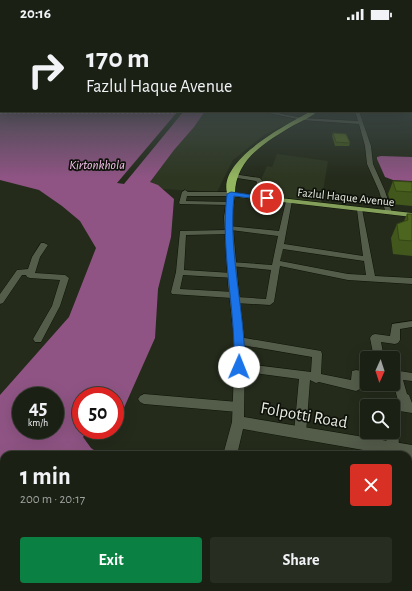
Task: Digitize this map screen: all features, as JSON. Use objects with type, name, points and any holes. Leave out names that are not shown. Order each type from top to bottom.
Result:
[{"type":"highway","points":[[230,199],[233,176],[247,156],[277,132],[290,125]]},
{"type":"main road","name":"Fazlul Haque Avenue","points":[[230,199],[256,197],[412,215]]},
{"type":"main road","points":[[230,199],[229,230],[231,264],[239,342],[238,422],[231,451]]},
{"type":"main road","name":"Folpotti Road","points":[[238,422],[406,451]]},
{"type":"street","points":[[361,125],[368,146],[370,164],[389,213]]},
{"type":"street","points":[[233,176],[258,179],[260,182],[256,197]]},
{"type":"street","points":[[185,193],[230,199],[182,203],[185,193]]},
{"type":"street","points":[[282,234],[229,230],[183,233],[180,272],[175,292],[234,297],[270,302],[275,265],[280,246],[289,202]]},
{"type":"street","points":[[360,210],[362,231],[371,278]]},
{"type":"street","points":[[38,339],[56,306],[65,278],[30,275],[36,257],[44,245]]},
{"type":"street","points":[[280,246],[367,259]]},
{"type":"street","points":[[231,264],[275,265],[348,276],[412,281]]},
{"type":"street","points":[[0,301],[20,272],[31,272]]},
{"type":"street","points":[[180,272],[232,276]]},
{"type":"street","points":[[378,351],[375,338],[396,340],[395,326],[412,324]]},
{"type":"street","points":[[239,342],[317,354],[316,378]]},
{"type":"street","points":[[239,367],[305,376],[356,386],[356,374],[360,375]]},
{"type":"street","points":[[300,433],[305,376]]},
{"type":"street","points":[[400,376],[412,378]]},
{"type":"street","points":[[400,391],[402,398],[405,398],[409,408]]},
{"type":"street","points":[[144,399],[238,407]]},
{"type":"street","points":[[392,439],[393,449]]},
{"type":"shaded area","points":[[171,125],[284,125],[264,135],[233,160],[217,192],[144,188]]},
{"type":"shaded area","points":[[277,154],[328,161],[321,203],[255,194],[267,166],[272,167]]},
{"type":"water","name":"Kirtonkhola","points":[[0,125],[195,125],[150,182],[158,185],[174,199],[171,237],[158,289],[155,338],[124,408],[124,387],[72,387],[72,439],[84,439],[95,451],[0,451],[0,395],[69,317],[96,248],[80,221],[39,190],[0,180]]},
{"type":"water","points":[[377,157],[412,157],[412,181],[393,180],[385,177],[377,159]]},
{"type":"pier","points":[[166,125],[172,125],[124,184],[117,183]]},
{"type":"building","points":[[333,133],[346,134],[350,143],[336,142]]},
{"type":"building","points":[[393,181],[412,182],[412,192],[396,191]]},
{"type":"building","points":[[407,214],[412,214],[412,241],[399,240],[397,224],[408,220]]},
{"type":"route","points":[[239,367],[240,346],[233,284],[228,217],[231,194],[267,198]]}]
